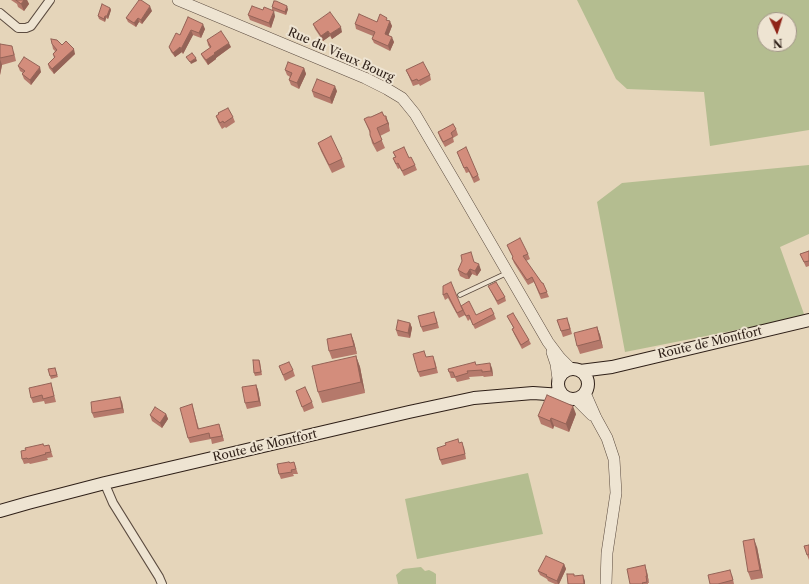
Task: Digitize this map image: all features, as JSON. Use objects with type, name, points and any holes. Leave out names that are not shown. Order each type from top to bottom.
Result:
[{"type":"main road","name":"Route de Montfort","points":[[576,370],[612,367],[809,320]]},
{"type":"main road","name":"Route de Montfort","points":[[583,392],[595,378],[612,367]]},
{"type":"main road","points":[[576,370],[586,377],[583,392],[568,399],[562,395],[558,388],[558,380],[564,372],[576,370]]},
{"type":"main road","name":"Route de Montfort","points":[[533,393],[549,387],[558,380]]},
{"type":"main road","name":"Route de Montfort","points":[[0,511],[105,483],[474,398],[533,393],[562,395]]},
{"type":"street","points":[[0,13],[18,28],[26,28],[31,26],[50,0]]},
{"type":"street","name":"Rue du Vieux Bourg","points":[[178,0],[365,78],[387,88],[402,98],[415,114],[548,342]]},
{"type":"street","points":[[548,342],[560,358],[576,370]]},
{"type":"street","points":[[548,342],[556,364],[558,380]]},
{"type":"street","points":[[583,392],[607,438],[614,459],[616,475],[616,493],[607,553],[606,584]]},
{"type":"street","points":[[105,483],[113,503],[162,584]]},
{"type":"lane","points":[[460,295],[508,272]]},
{"type":"green space","points":[[577,0],[809,0],[809,130],[710,146],[704,92],[627,89],[616,79]]},
{"type":"green space","points":[[809,165],[809,234],[780,247],[804,314],[802,317],[625,352],[597,202],[622,183]]},
{"type":"green space","points":[[528,473],[543,534],[417,559],[405,499]]},
{"type":"green space","points":[[421,567],[425,571],[429,570],[436,574],[436,584],[398,584],[396,575],[403,569]]},
{"type":"building","points":[[16,0],[24,0],[21,4]]},
{"type":"building","points":[[139,0],[150,6],[141,20],[138,18],[134,23],[126,18]]},
{"type":"building","points":[[274,1],[287,6],[285,12],[272,7]]},
{"type":"building","points":[[102,4],[110,8],[104,19],[98,16]]},
{"type":"building","points":[[252,6],[263,10],[264,7],[274,11],[269,23],[248,15]]},
{"type":"building","points":[[330,12],[341,27],[330,34],[328,31],[321,36],[313,24]]},
{"type":"building","points":[[359,14],[377,22],[380,14],[387,18],[386,20],[390,21],[385,34],[392,37],[388,46],[372,39],[375,32],[355,24]]},
{"type":"building","points":[[188,17],[203,24],[199,33],[191,30],[181,49],[180,47],[173,53],[169,47],[176,33],[180,35]]},
{"type":"building","points":[[221,31],[229,43],[206,60],[201,54],[211,47],[207,40]]},
{"type":"building","points":[[51,39],[57,40],[62,45],[66,41],[74,49],[52,69],[48,64],[55,57],[53,54],[57,50],[52,44]]},
{"type":"building","points":[[0,44],[12,46],[14,55],[0,58]]},
{"type":"building","points":[[192,53],[196,58],[190,62],[186,57]]},
{"type":"building","points":[[24,57],[40,67],[30,80],[22,74],[25,71],[18,66]]},
{"type":"building","points":[[288,62],[304,68],[297,83],[289,80],[292,73],[285,70]]},
{"type":"building","points":[[423,62],[430,75],[418,81],[417,79],[412,81],[406,70]]},
{"type":"building","points":[[317,79],[335,86],[330,98],[312,91]]},
{"type":"building","points":[[228,108],[233,117],[224,123],[223,121],[220,123],[216,116],[219,114],[218,113]]},
{"type":"building","points":[[382,112],[384,116],[386,116],[388,123],[377,128],[382,140],[374,144],[364,119]]},
{"type":"building","points":[[453,124],[456,129],[451,133],[453,137],[443,142],[438,132]]},
{"type":"building","points":[[331,136],[342,159],[329,165],[318,143]]},
{"type":"building","points":[[404,147],[409,158],[411,157],[415,165],[402,171],[398,163],[396,164],[393,158],[396,157],[393,152]]},
{"type":"building","points":[[466,147],[478,175],[473,178],[467,167],[464,168],[457,152]]},
{"type":"building","points":[[520,238],[528,254],[523,256],[543,283],[547,292],[540,294],[532,277],[527,280],[512,258],[513,257],[507,245]]},
{"type":"building","points":[[809,251],[809,261],[804,262],[800,254]]},
{"type":"building","points":[[471,252],[474,262],[479,264],[475,271],[470,269],[467,274],[465,274],[458,270],[462,261],[461,255]]},
{"type":"building","points":[[451,282],[461,306],[469,301],[476,315],[491,308],[494,314],[473,325],[469,315],[466,316],[463,310],[457,313],[447,293],[443,295],[443,286]]},
{"type":"building","points":[[496,282],[505,297],[497,301],[488,286]]},
{"type":"building","points":[[434,312],[437,323],[421,327],[418,316]]},
{"type":"building","points":[[513,313],[529,340],[521,345],[507,316]]},
{"type":"building","points":[[567,318],[570,329],[561,331],[557,320]]},
{"type":"building","points":[[398,320],[410,323],[408,333],[396,330]]},
{"type":"building","points":[[597,327],[600,340],[577,346],[574,333]]},
{"type":"building","points":[[351,334],[354,346],[329,351],[327,339]]},
{"type":"building","points":[[424,351],[426,357],[433,356],[436,368],[418,372],[413,354]]},
{"type":"building","points":[[356,356],[361,382],[318,392],[312,366]]},
{"type":"building","points":[[253,360],[259,360],[261,372],[254,373]]},
{"type":"building","points":[[289,362],[293,370],[283,375],[279,366]]},
{"type":"building","points":[[475,362],[476,365],[490,363],[491,371],[467,371],[468,373],[455,377],[453,372],[449,372],[448,369]]},
{"type":"building","points":[[55,368],[57,375],[50,376],[48,369]]},
{"type":"building","points":[[51,383],[54,396],[43,399],[42,395],[31,398],[29,388]]},
{"type":"building","points":[[256,385],[259,401],[245,403],[242,387]]},
{"type":"building","points":[[305,387],[312,402],[302,407],[296,391]]},
{"type":"building","points":[[547,395],[573,406],[566,424],[551,418],[550,421],[538,416]]},
{"type":"building","points":[[120,397],[122,408],[92,413],[91,402]]},
{"type":"building","points":[[192,404],[198,429],[219,424],[222,436],[210,438],[209,433],[188,438],[180,408]]},
{"type":"building","points":[[155,407],[166,414],[160,423],[150,415]]},
{"type":"building","points":[[458,439],[459,443],[462,442],[465,454],[440,460],[437,448],[446,445],[445,443]]},
{"type":"building","points":[[43,444],[44,446],[49,445],[51,452],[28,459],[22,459],[21,451],[26,450],[25,448]]},
{"type":"building","points":[[294,462],[296,469],[291,470],[292,472],[279,474],[277,464]]},
{"type":"building","points":[[754,539],[760,570],[748,572],[743,541]]},
{"type":"building","points":[[809,545],[809,554],[807,555],[804,546]]},
{"type":"building","points":[[546,556],[564,564],[557,581],[538,571]]},
{"type":"building","points":[[645,565],[647,582],[642,583],[643,584],[630,584],[627,569]]},
{"type":"building","points":[[730,570],[733,580],[718,584],[710,584],[708,575]]},
{"type":"building","points":[[567,574],[574,574],[574,576],[583,575],[584,584],[568,584]]}]
